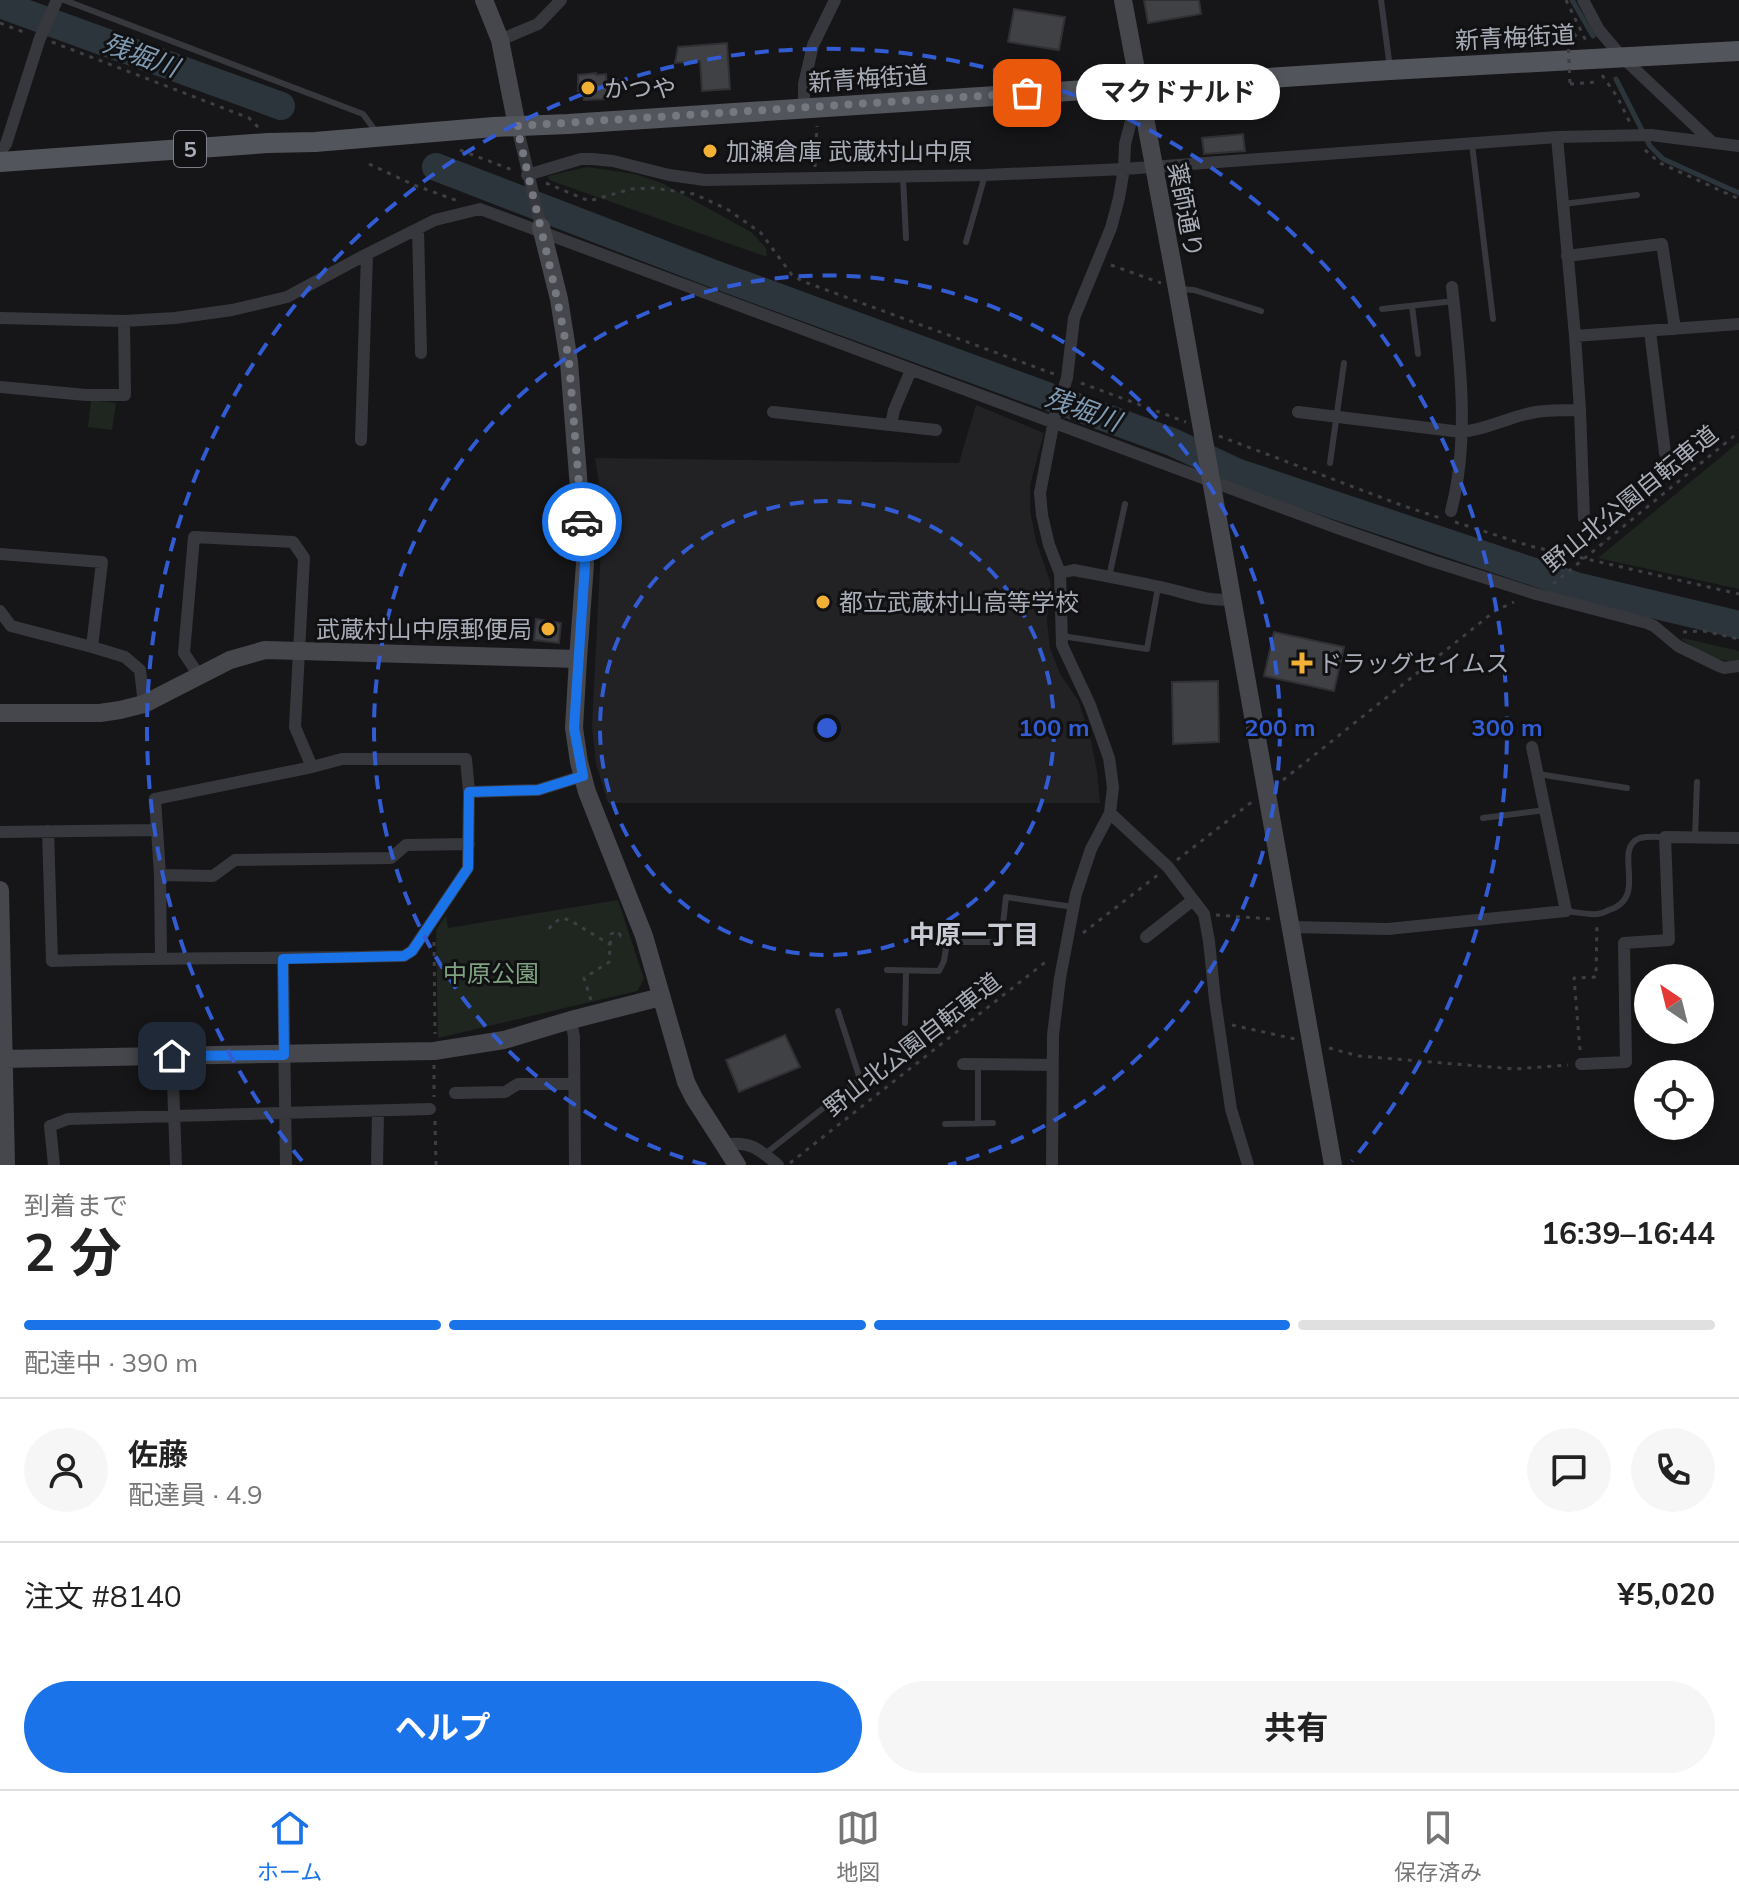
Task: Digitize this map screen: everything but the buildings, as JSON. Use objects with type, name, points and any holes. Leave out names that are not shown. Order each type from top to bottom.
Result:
[{"type":"main road","name":"新青梅街道","points":[[0,162],[1139,86],[1739,51]]},
{"type":"street","points":[[484,0],[500,40],[524,175],[542,229],[559,299],[569,362],[585,564],[574,728],[583,776],[644,936],[686,1082],[737,1165]]},
{"type":"street","points":[[500,40],[538,24],[561,0]]},
{"type":"street","points":[[811,107],[804,84],[813,45],[835,0]]},
{"type":"street","name":"薬師通り","points":[[1123,0],[1171,286],[1202,430],[1333,1165]]},
{"type":"street","points":[[1583,0],[1599,30],[1622,57],[1712,142]]},
{"type":"street","points":[[0,152],[6,144],[42,37],[59,1]]},
{"type":"street","points":[[1052,1165],[1053,1035],[1060,978],[1076,894],[1091,849],[1110,813],[1113,787],[1109,758],[1086,693],[1064,652],[1060,573],[1049,545],[1040,493],[1054,419],[1067,381],[1074,318],[1111,228],[1131,121],[1143,112]]},
{"type":"street","points":[[524,175],[581,159],[613,161],[705,180],[815,179],[1124,169],[1557,137],[1651,135],[1739,146]]},
{"type":"street","points":[[1557,137],[1575,336],[1584,518]]},
{"type":"street","points":[[0,318],[124,321],[175,318],[287,297],[435,220],[480,209],[542,229],[911,370],[1054,419],[1432,561],[1536,594],[1647,623],[1678,646],[1719,666],[1739,666]]},
{"type":"street","points":[[418,229],[421,353]]},
{"type":"street","points":[[1567,256],[1662,244],[1675,329]]},
{"type":"street","points":[[361,440],[367,254]]},
{"type":"street","points":[[1448,517],[1457,475],[1461,432],[1461,374],[1452,287]]},
{"type":"street","points":[[0,387],[86,395],[125,395],[124,321]]},
{"type":"street","points":[[1575,336],[1739,324]]},
{"type":"street","points":[[1650,331],[1665,453]]},
{"type":"street","points":[[891,425],[911,370]]},
{"type":"street","points":[[1298,412],[1461,432],[1536,412],[1580,410]]},
{"type":"street","points":[[773,412],[936,430]]},
{"type":"street","points":[[200,677],[184,653],[194,537],[293,542],[304,558],[295,727],[312,767]]},
{"type":"street","points":[[0,554],[102,562],[92,647]]},
{"type":"street","points":[[1060,573],[1074,570],[1215,600],[1232,599]]},
{"type":"street","points":[[0,611],[11,626],[125,657],[140,670],[144,704]]},
{"type":"street","points":[[0,713],[100,713],[144,704],[230,660],[265,650],[578,659]]},
{"type":"street","points":[[1289,922],[1388,929],[1566,911],[1532,747]]},
{"type":"street","points":[[48,831],[52,961],[404,956],[426,932],[468,868],[466,759],[342,759],[155,799],[161,958]]},
{"type":"street","points":[[469,792],[538,790],[583,776]]},
{"type":"street","points":[[1110,813],[1168,867],[1204,914],[1231,1109],[1248,1165]]},
{"type":"street","points":[[0,832],[157,830]]},
{"type":"street","points":[[1581,1064],[1626,1062],[1624,943],[1669,940],[1665,837],[1739,838]]},
{"type":"street","points":[[160,875],[213,876],[235,860],[391,858],[406,845],[469,844]]},
{"type":"street","points":[[0,890],[6,1165]]},
{"type":"street","points":[[1146,937],[1193,900]]},
{"type":"street","points":[[283,959],[286,1165]]},
{"type":"street","points":[[2,1059],[434,1051],[504,1040],[661,997]]},
{"type":"street","points":[[571,1020],[574,1037],[575,1165]]},
{"type":"street","points":[[172,1056],[176,1165]]},
{"type":"street","points":[[963,1064],[1052,1065]]},
{"type":"street","points":[[455,1093],[505,1092],[518,1084],[574,1084]]},
{"type":"street","points":[[54,1165],[50,1126],[68,1119],[430,1109]]},
{"type":"street","points":[[377,1165],[378,1111]]},
{"type":"street","points":[[725,1145],[746,1143],[778,1165]]},
{"type":"lane","points":[[1381,0],[1390,70]]},
{"type":"lane","points":[[59,1],[363,114],[379,136]]},
{"type":"lane","points":[[1472,144],[1493,319]]},
{"type":"lane","points":[[966,242],[985,175]]},
{"type":"lane","points":[[903,177],[906,238]]},
{"type":"lane","points":[[1563,204],[1637,195]]},
{"type":"lane","points":[[1171,286],[1261,311]]},
{"type":"lane","points":[[1382,309],[1454,301]]},
{"type":"lane","points":[[1412,306],[1418,354]]},
{"type":"lane","points":[[1330,463],[1344,363]]},
{"type":"lane","points":[[1109,577],[1125,504]]},
{"type":"lane","points":[[1061,636],[1147,649],[1158,587]]},
{"type":"lane","points":[[1538,774],[1627,788]]},
{"type":"lane","points":[[1695,838],[1697,782]]},
{"type":"lane","points":[[1483,818],[1545,810]]},
{"type":"lane","points":[[1566,911],[1597,914],[1624,903],[1629,895],[1630,845],[1637,839],[1665,837]]},
{"type":"lane","points":[[887,970],[939,971],[947,942],[1001,942],[1006,897],[1073,907]]},
{"type":"lane","points":[[905,1023],[906,972]]},
{"type":"lane","points":[[765,1154],[860,1079],[838,1011]]},
{"type":"lane","points":[[978,1064],[978,1123]]},
{"type":"lane","points":[[945,1124],[993,1123]]},
{"type":"path","points":[[1566,0],[1586,41]]},
{"type":"path","points":[[0,23],[249,118],[258,127]]},
{"type":"path","points":[[1566,38],[1570,84],[1597,82]]},
{"type":"path","points":[[1602,75],[1618,98],[1644,149],[1660,163],[1739,199]]},
{"type":"path","points":[[811,107],[815,179]]},
{"type":"path","points":[[460,150],[524,175]]},
{"type":"path","points":[[369,164],[414,185],[480,209]]},
{"type":"path","points":[[546,183],[589,201],[631,189],[653,188],[694,194],[727,209],[761,233],[792,275],[802,281],[1401,505],[1448,517],[1582,561],[1739,594]]},
{"type":"path","points":[[1097,259],[1171,286]]},
{"type":"path","name":"野山北公園自転車道","points":[[1544,591],[1739,432]]},
{"type":"path","points":[[1593,530],[1604,543]]},
{"type":"path","points":[[1276,786],[1495,611],[1515,602]]},
{"type":"path","points":[[1682,632],[1704,631],[1739,639]]},
{"type":"path","points":[[1173,863],[1256,799]]},
{"type":"path","points":[[1080,935],[1163,871]]},
{"type":"path","points":[[1204,914],[1289,922]]},
{"type":"path","points":[[1218,1022],[1359,1056],[1515,1069],[1581,1064],[1574,978],[1596,977],[1597,914]]},
{"type":"path","points":[[549,929],[563,918],[611,945]]},
{"type":"path","points":[[591,1004],[584,978],[609,962],[611,934],[617,931],[621,936],[633,933]]},
{"type":"path","points":[[434,938],[435,1041]]},
{"type":"path","name":"野山北公園自転車道","points":[[788,1165],[1050,959]]},
{"type":"shaded area","name":"都立武蔵村山高等学校","points":[[976,405],[1044,433],[1030,485],[1030,511],[1036,541],[1051,584],[1047,621],[1050,648],[1060,674],[1078,700],[1090,735],[1100,803],[608,803],[596,764],[592,726],[603,507],[595,458],[959,463]]},
{"type":"green space","points":[[587,167],[635,174],[664,184],[751,232],[766,248],[767,257],[549,180],[548,176]]},
{"type":"green space","points":[[91,400],[116,403],[112,430],[88,427]]},
{"type":"green space","points":[[1739,442],[1739,589],[1598,558]]},
{"type":"green space","points":[[1683,638],[1739,651],[1739,661],[1716,658]]},
{"type":"green space","name":"中原公園","points":[[618,900],[644,979],[637,991],[438,1038],[436,930],[446,915],[448,928]]},
{"type":"waterway","points":[[1572,0],[1593,36]]},
{"type":"waterway","name":"残堀川","points":[[0,4],[281,106]]},
{"type":"waterway","points":[[1616,79],[1650,146],[1663,159],[1739,193]]},
{"type":"waterway","name":"残堀川","points":[[436,167],[717,275],[1172,442],[1236,472],[1576,586],[1739,625]]},
{"type":"way so far","points":[[582,522],[566,341],[559,299],[517,126],[1027,93]]},
{"type":"place","name":"かつや","points":[[588,88]]},
{"type":"place","name":"マクドナルド","points":[[1027,93]]},
{"type":"place","name":"加瀬倉庫 武蔵村山中原","points":[[710,151]]},
{"type":"place","name":"都立武蔵村山高等学校","points":[[823,602]]},
{"type":"place","name":"武蔵村山中原郵便局","points":[[548,629]]},
{"type":"place","name":"ドラッグセイムス","points":[[1302,663]]},
{"type":"district","name":"中原一丁目","points":[[974,934]]},
{"type":"route","points":[[172,1056],[284,1055],[283,959],[408,954],[468,868],[469,792],[538,790],[583,776],[574,728],[585,564],[582,522]]}]
